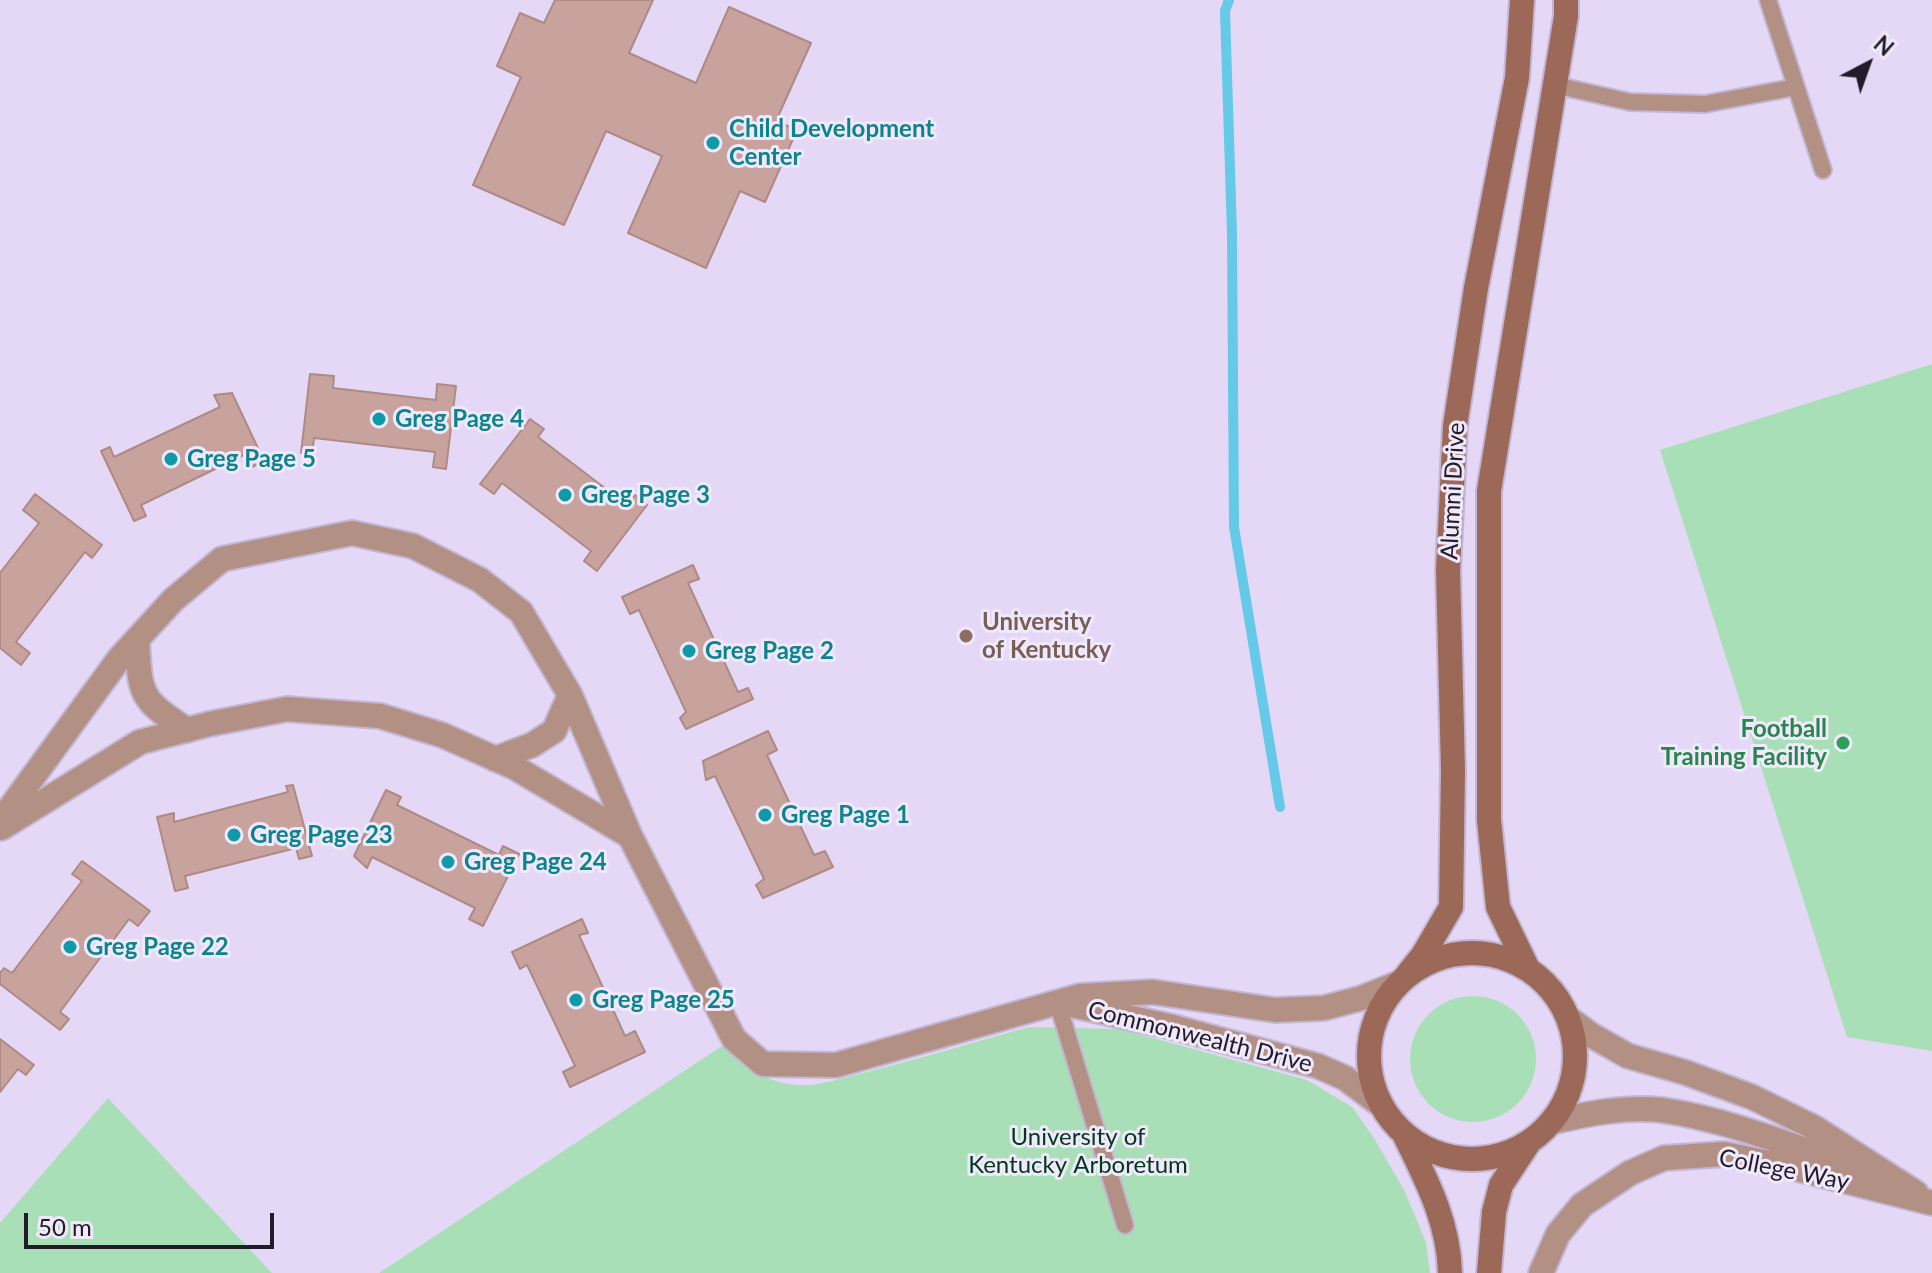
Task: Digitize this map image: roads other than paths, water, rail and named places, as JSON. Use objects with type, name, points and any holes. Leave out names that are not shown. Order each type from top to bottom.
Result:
[{"type":"main road","name":"Alumni Drive","points":[[1402,979],[1423,955],[1451,907],[1453,770],[1448,570],[1455,426],[1476,288],[1517,78],[1522,0]]},
{"type":"main road","name":"Alumni Drive","points":[[1528,969],[1498,907],[1489,820],[1489,491],[1566,0]]},
{"type":"main road","points":[[1517,78],[1555,85]]},
{"type":"main road","points":[[1450,1273],[1449,1247],[1440,1213],[1404,1134],[1381,1105],[1371,1081],[1368,1055],[1372,1029],[1381,1005],[1402,979],[1441,958],[1479,953],[1504,958],[1528,969],[1544,983],[1558,999],[1568,1018],[1574,1045],[1574,1072],[1566,1099],[1551,1122],[1530,1142],[1501,1185],[1494,1212],[1489,1273]]},
{"type":"main road","points":[[1404,1134],[1426,1149],[1452,1157],[1479,1159],[1505,1154],[1530,1142]]},
{"type":"street","name":"Commonwealth Drive","points":[[0,822],[119,659],[173,600],[222,559],[352,533],[413,546],[480,580],[521,612],[570,695],[630,836],[734,1039],[763,1064],[836,1065],[1080,996],[1153,992],[1275,1010],[1324,1008],[1362,998],[1402,979]]},
{"type":"street","points":[[137,640],[143,695],[154,708],[187,730]]},
{"type":"street","points":[[495,759],[532,745],[554,731],[570,695]]},
{"type":"street","points":[[0,829],[140,742],[287,709],[380,716],[442,735],[514,767],[630,836]]},
{"type":"street","name":"Commonwealth Drive","points":[[1057,1001],[1173,1027],[1318,1066],[1345,1078],[1381,1105]]},
{"type":"street","name":"College Way","points":[[1568,1018],[1628,1056],[1752,1097],[1815,1128],[1932,1203]]},
{"type":"street","name":"College Way","points":[[1551,1122],[1620,1109],[1659,1110],[1703,1119],[1898,1181]]},
{"type":"street","name":"College Way","points":[[1541,1273],[1558,1234],[1582,1205],[1630,1173],[1664,1158],[1724,1154],[1790,1167],[1932,1203]]},
{"type":"lane","points":[[1768,0],[1823,170]]},
{"type":"lane","points":[[1555,85],[1630,102],[1705,104],[1796,87]]},
{"type":"lane","points":[[1057,1001],[1125,1225]]},
{"type":"waterway","points":[[1229,0],[1225,11],[1232,233],[1234,527],[1280,807]]},
{"type":"place","name":"Child Development Center","points":[[713,143]]},
{"type":"place","name":"Greg Page 4","points":[[379,419]]},
{"type":"place","name":"Greg Page 5","points":[[171,459]]},
{"type":"place","name":"Greg Page 3","points":[[565,495]]},
{"type":"place","name":"University of Kentucky","points":[[966,636]]},
{"type":"place","name":"Greg Page 2","points":[[689,651]]},
{"type":"place","name":"Football Training Facility","points":[[1843,743]]},
{"type":"place","name":"Greg Page 1","points":[[765,815]]},
{"type":"place","name":"Greg Page 23","points":[[234,835]]},
{"type":"place","name":"Greg Page 24","points":[[448,862]]},
{"type":"place","name":"Greg Page 22","points":[[70,947]]},
{"type":"place","name":"Greg Page 25","points":[[576,1000]]},
{"type":"park label","name":"University of Kentucky Arboretum","points":[[1078,1151]]}]
